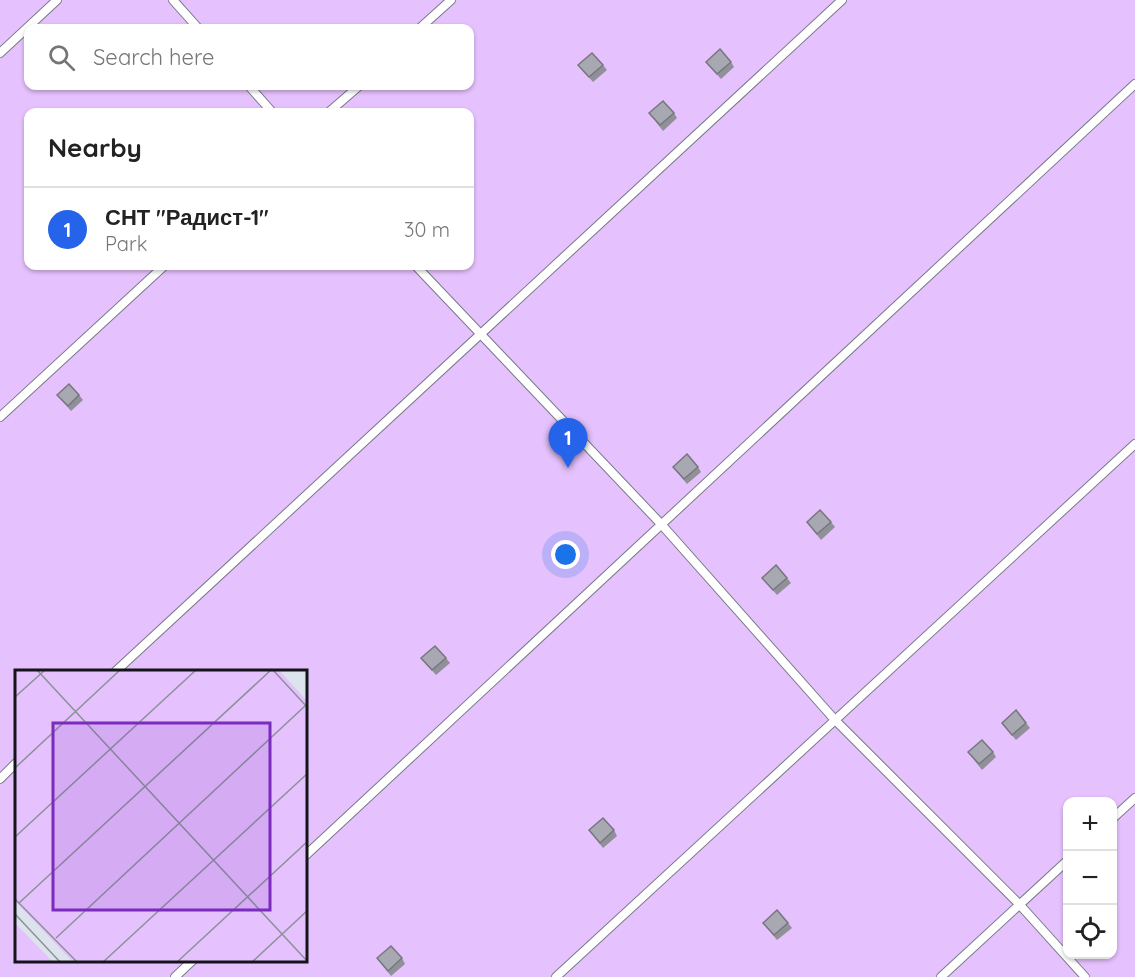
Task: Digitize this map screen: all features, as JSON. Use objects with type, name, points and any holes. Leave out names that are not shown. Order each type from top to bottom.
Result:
[{"type":"lane","points":[[31,24],[57,0]]},
{"type":"lane","points":[[173,0],[194,24]]},
{"type":"lane","points":[[424,24],[451,0]]},
{"type":"lane","points":[[117,670],[842,0]]},
{"type":"lane","points":[[0,53],[24,31]]},
{"type":"lane","points":[[308,853],[1135,84]]},
{"type":"lane","points":[[253,90],[268,108]]},
{"type":"lane","points":[[334,108],[354,90]]},
{"type":"lane","points":[[0,417],[160,270]]},
{"type":"lane","points":[[420,270],[662,524],[835,720],[1020,905],[1085,977]]},
{"type":"lane","points":[[556,977],[1135,444]]},
{"type":"lane","points":[[0,779],[15,764]]},
{"type":"lane","points":[[1117,815],[1135,798]]},
{"type":"lane","points":[[942,977],[1063,865]]},
{"type":"lane","points":[[175,977],[191,962]]},
{"type":"shaded area","points":[[0,0],[1135,0],[1135,977],[0,977]]},
{"type":"building","points":[[720,49],[731,62],[717,74],[706,62]]},
{"type":"building","points":[[592,53],[603,65],[589,77],[578,65]]},
{"type":"building","points":[[663,101],[674,113],[660,125],[649,113]]},
{"type":"building","points":[[69,384],[79,395],[68,406],[57,395]]},
{"type":"building","points":[[687,454],[698,467],[684,479],[673,467]]},
{"type":"building","points":[[820,510],[831,522],[817,534],[807,522]]},
{"type":"building","points":[[776,565],[787,578],[773,590],[762,578]]},
{"type":"building","points":[[435,646],[446,658],[432,670],[421,658]]},
{"type":"building","points":[[1016,710],[1026,723],[1012,735],[1002,723]]},
{"type":"building","points":[[982,740],[993,752],[979,764],[968,752]]},
{"type":"building","points":[[603,818],[614,830],[600,843],[589,830]]},
{"type":"building","points":[[777,910],[788,923],[774,935],[763,923]]},
{"type":"building","points":[[391,946],[402,958],[388,971],[377,958]]},
{"type":"place","name":"СНТ \"Радист-1\"","points":[[568,468]]}]
